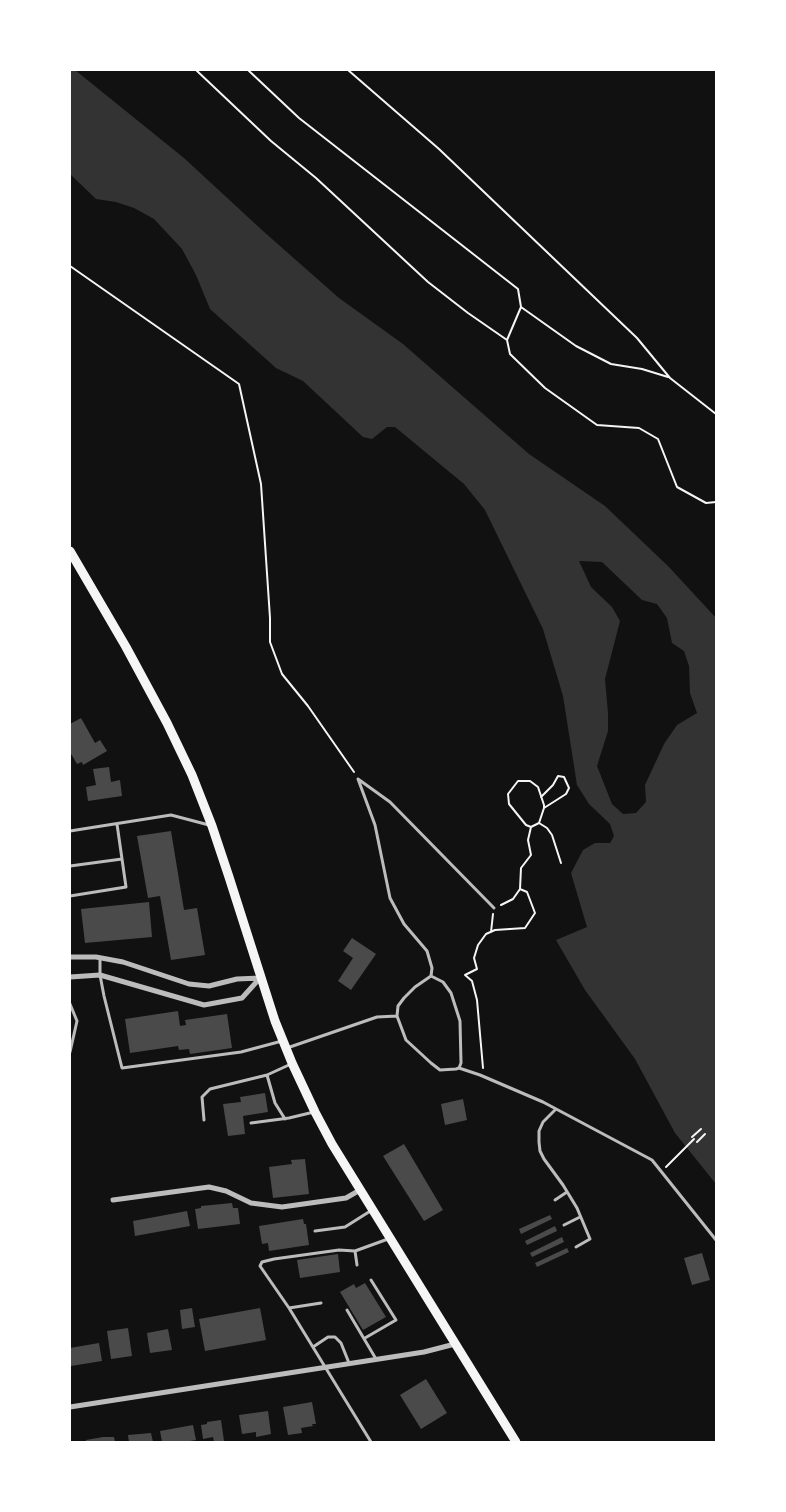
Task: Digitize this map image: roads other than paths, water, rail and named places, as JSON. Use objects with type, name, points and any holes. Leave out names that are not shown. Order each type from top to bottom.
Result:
[{"type":"main road","points":[[70,551],[126,647],[167,723],[192,775],[212,826],[260,978],[284,1045],[315,1112],[372,1210],[516,1442]]},
{"type":"street","points":[[70,955],[122,962],[189,984],[209,986],[237,979],[260,978]]},
{"type":"street","points":[[70,977],[100,975],[204,1004],[242,998],[260,978]]},
{"type":"street","points":[[114,1200],[209,1187],[226,1191],[251,1203],[282,1206],[346,1198],[360,1190]]},
{"type":"street","points":[[70,1407],[424,1352],[455,1344]]},
{"type":"lane","points":[[494,908],[390,802],[358,779],[375,824],[390,898],[404,924],[427,951],[432,968],[431,976],[415,987],[398,1006],[396,1016],[406,1040],[440,1070],[459,1068],[480,1075],[556,1109],[652,1160],[716,1240]]},
{"type":"lane","points":[[70,831],[171,815],[212,826]]},
{"type":"lane","points":[[70,896],[126,887],[117,824]]},
{"type":"lane","points":[[70,866],[122,859]]},
{"type":"lane","points":[[100,958],[100,975],[122,1068],[284,1045],[376,1017],[396,1016]]},
{"type":"lane","points":[[431,976],[443,982],[451,992],[456,1007],[460,1021],[461,1064],[459,1068]]},
{"type":"lane","points":[[70,1004],[77,1021],[70,1052]]},
{"type":"lane","points":[[204,1120],[202,1097],[210,1089],[267,1075],[292,1063]]},
{"type":"lane","points":[[267,1075],[275,1103],[285,1119]]},
{"type":"lane","points":[[556,1109],[543,1122],[539,1131],[538,1142],[544,1159],[567,1192],[590,1239],[576,1247]]},
{"type":"lane","points":[[251,1123],[285,1119],[315,1112]]},
{"type":"lane","points":[[555,1200],[567,1192]]},
{"type":"lane","points":[[315,1231],[345,1226],[372,1210]]},
{"type":"lane","points":[[564,1225],[580,1217]]},
{"type":"lane","points":[[371,1442],[289,1308],[260,1266],[262,1262],[339,1250],[355,1251],[390,1238]]},
{"type":"lane","points":[[355,1251],[357,1265]]},
{"type":"lane","points":[[365,1338],[396,1320],[371,1280]]},
{"type":"lane","points":[[289,1308],[321,1304]]},
{"type":"lane","points":[[347,1310],[376,1359]]},
{"type":"lane","points":[[313,1347],[328,1337],[335,1337],[341,1343],[349,1363]]}]
